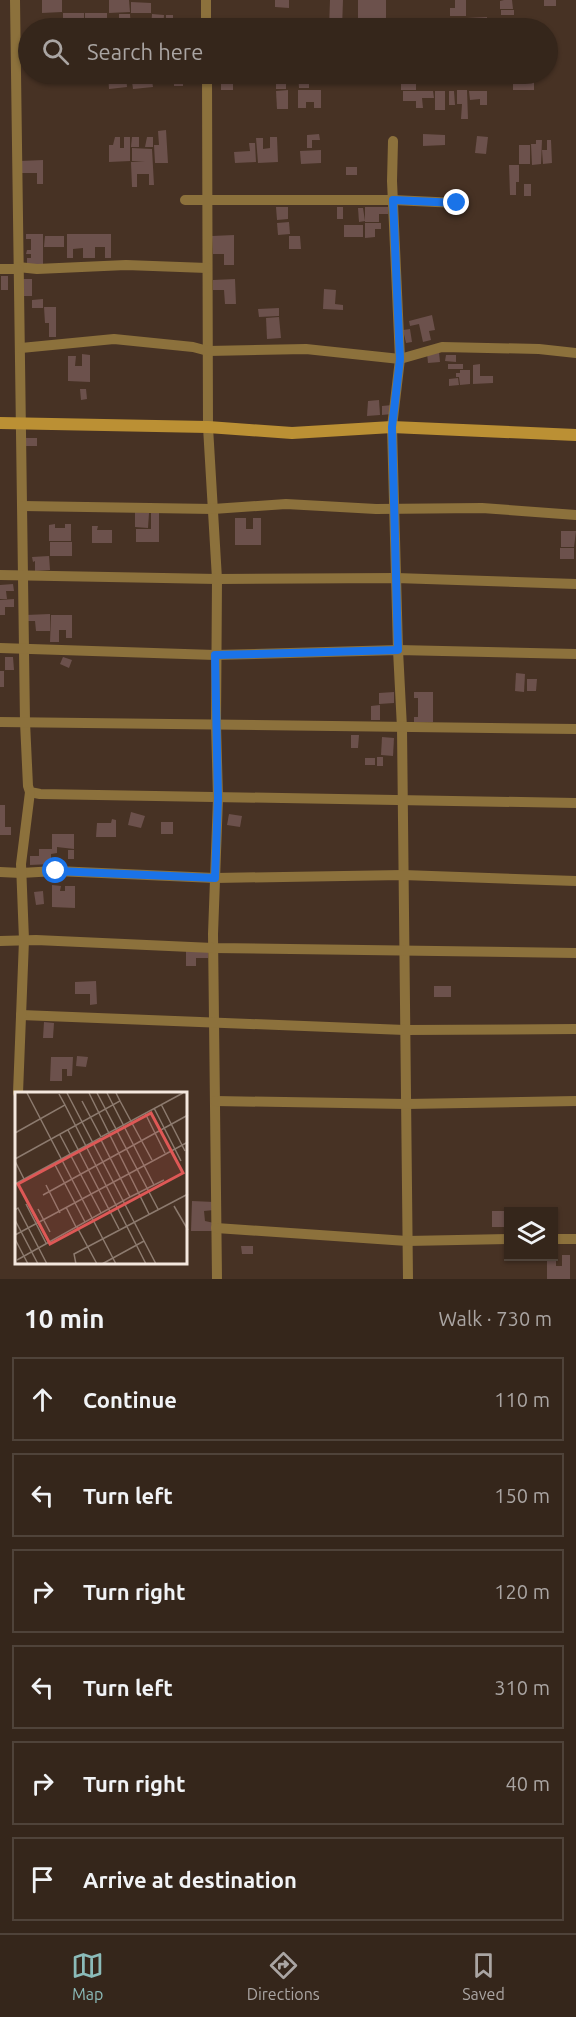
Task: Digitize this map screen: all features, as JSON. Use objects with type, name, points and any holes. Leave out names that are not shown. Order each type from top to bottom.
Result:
[{"type":"street","points":[[15,0],[24,506],[25,722],[30,792],[21,873],[24,940],[18,1092]]},
{"type":"street","points":[[206,0],[206,18]]},
{"type":"street","points":[[207,84],[208,427],[217,579],[215,655],[218,798],[213,948],[217,1279]]},
{"type":"street","points":[[393,141],[393,200],[400,359],[392,427],[402,728],[408,1279]]},
{"type":"street","points":[[184,200],[393,200],[457,203]]},
{"type":"street","points":[[0,269],[126,265],[207,267]]},
{"type":"street","points":[[21,348],[114,339],[193,347],[208,351],[306,349],[400,359],[442,348],[539,349],[576,353]]},
{"type":"street","points":[[0,423],[208,427],[292,433],[392,427],[576,435]]},
{"type":"street","points":[[24,506],[213,509],[286,504],[394,509],[482,508],[576,515]]},
{"type":"street","points":[[0,575],[217,579],[396,578],[576,584]]},
{"type":"street","points":[[0,648],[25,647],[215,655],[398,650],[576,654]]},
{"type":"street","points":[[0,722],[576,729]]},
{"type":"street","points":[[30,792],[218,798],[576,803]]},
{"type":"street","points":[[0,872],[56,871],[215,878],[403,875],[576,881]]},
{"type":"street","points":[[0,941],[213,948],[576,953]]},
{"type":"street","points":[[21,1015],[405,1030],[576,1029]]},
{"type":"street","points":[[215,1101],[406,1104],[576,1101]]},
{"type":"street","points":[[216,1228],[407,1240],[504,1239]]},
{"type":"street","points":[[558,1239],[576,1239]]},
{"type":"building","points":[[42,0],[62,0],[62,12],[42,13]]},
{"type":"building","points":[[109,0],[129,0],[130,12],[109,13]]},
{"type":"building","points":[[275,0],[289,0],[289,8],[275,7]]},
{"type":"building","points":[[330,0],[343,0],[342,18],[329,18]]},
{"type":"building","points":[[358,0],[386,0],[386,18],[358,18]]},
{"type":"building","points":[[455,0],[466,0],[466,16],[450,16],[450,8],[455,8]]},
{"type":"building","points":[[512,0],[513,9],[500,9],[500,1]]},
{"type":"building","points":[[544,0],[556,0],[556,6],[544,6]]},
{"type":"building","points":[[131,2],[151,3],[151,13],[131,13]]},
{"type":"building","points":[[501,10],[514,10],[514,15],[501,15]]},
{"type":"building","points":[[63,13],[84,13],[84,18],[63,18]]},
{"type":"building","points":[[85,13],[107,13],[107,18],[85,18]]},
{"type":"building","points":[[119,14],[130,14],[130,18],[119,18]]},
{"type":"building","points":[[152,14],[164,15],[164,18],[152,18]]},
{"type":"building","points":[[109,84],[127,84],[127,87],[109,89]]},
{"type":"building","points":[[132,84],[153,84],[153,87],[133,89]]},
{"type":"building","points":[[221,84],[233,84],[233,90],[221,90]]},
{"type":"building","points":[[276,84],[286,84],[286,89],[276,89]]},
{"type":"building","points":[[299,84],[309,84],[309,88],[299,88]]},
{"type":"building","points":[[401,84],[416,84],[416,90],[401,90]]},
{"type":"building","points":[[513,84],[534,84],[534,90],[513,90]]},
{"type":"building","points":[[288,90],[288,109],[277,109],[276,91]]},
{"type":"building","points":[[298,90],[321,90],[321,108],[314,108],[314,102],[306,102],[306,108],[298,108]]},
{"type":"building","points":[[457,90],[467,90],[468,119],[461,119],[462,104],[457,104]]},
{"type":"building","points":[[403,91],[433,91],[434,98],[422,98],[423,108],[416,108],[416,101],[403,101]]},
{"type":"building","points":[[435,91],[445,91],[445,110],[435,110]]},
{"type":"building","points":[[449,91],[454,91],[455,105],[449,105]]},
{"type":"building","points":[[469,91],[487,91],[487,105],[480,105],[480,99],[470,100]]},
{"type":"building","points":[[166,130],[168,163],[155,163],[154,145],[159,145],[158,131]]},
{"type":"building","points":[[319,134],[320,140],[312,140],[312,148],[307,148],[307,135]]},
{"type":"building","points":[[423,134],[445,135],[445,145],[423,146]]},
{"type":"building","points":[[477,136],[488,137],[486,154],[475,153]]},
{"type":"building","points":[[115,137],[120,137],[120,148],[124,148],[124,137],[130,137],[130,161],[109,162],[109,145],[113,145]]},
{"type":"building","points":[[132,137],[139,137],[139,147],[131,147]]},
{"type":"building","points":[[147,137],[153,137],[153,147],[145,147]]},
{"type":"building","points":[[270,137],[277,137],[278,162],[258,163],[256,138],[263,138],[263,149],[270,148]]},
{"type":"building","points":[[536,140],[542,140],[541,164],[532,165],[531,144],[536,144]]},
{"type":"building","points":[[547,140],[551,140],[552,163],[543,164],[542,150],[547,150]]},
{"type":"building","points":[[249,143],[255,143],[256,162],[235,163],[234,152],[250,151]]},
{"type":"building","points":[[519,145],[530,145],[530,164],[519,164]]},
{"type":"building","points":[[132,148],[152,149],[154,185],[149,185],[149,174],[137,174],[137,187],[132,187],[131,162],[145,162],[132,161]]},
{"type":"building","points":[[321,150],[321,163],[301,164],[300,151]]},
{"type":"building","points":[[43,160],[43,184],[37,184],[37,173],[20,173],[20,161]]},
{"type":"building","points":[[509,165],[519,165],[516,195],[510,195]]},
{"type":"building","points":[[346,167],[357,167],[357,175],[346,175]]},
{"type":"building","points":[[524,184],[531,184],[531,196],[524,196]]},
{"type":"building","points":[[276,207],[288,207],[288,219],[277,220]]},
{"type":"building","points":[[337,207],[343,207],[343,219],[337,219]]},
{"type":"building","points":[[365,207],[388,207],[388,214],[379,214],[379,222],[365,222]]},
{"type":"building","points":[[358,208],[363,208],[365,221],[359,222]]},
{"type":"building","points":[[289,222],[290,234],[278,235],[277,223]]},
{"type":"building","points":[[365,223],[381,223],[381,229],[375,229],[375,237],[365,238]]},
{"type":"building","points":[[344,225],[363,225],[363,237],[344,237]]},
{"type":"building","points":[[26,234],[43,234],[43,264],[27,264],[27,258],[31,258],[31,254],[26,254],[27,250],[31,250],[31,239],[26,239]]},
{"type":"building","points":[[67,234],[111,234],[111,258],[105,258],[105,247],[95,247],[95,258],[83,258],[83,248],[73,249],[73,258],[67,258]]},
{"type":"building","points":[[234,235],[234,265],[224,265],[224,254],[213,254],[212,236]]},
{"type":"building","points":[[45,236],[64,236],[64,247],[44,247]]},
{"type":"building","points":[[289,236],[300,236],[301,249],[289,249]]},
{"type":"building","points":[[1,276],[8,276],[8,290],[1,290]]},
{"type":"building","points":[[22,279],[32,279],[32,296],[21,296]]},
{"type":"building","points":[[235,279],[236,304],[225,304],[224,290],[213,290],[213,280]]},
{"type":"building","points":[[324,289],[336,290],[335,304],[343,305],[343,310],[323,309]]},
{"type":"building","points":[[43,299],[43,308],[32,308],[32,300]]},
{"type":"building","points":[[44,307],[56,307],[56,337],[49,337],[49,323],[45,323]]},
{"type":"building","points":[[279,308],[279,316],[259,317],[258,309]]},
{"type":"building","points":[[432,315],[435,330],[429,331],[431,340],[423,342],[419,324],[410,326],[409,321]]},
{"type":"building","points":[[279,317],[281,338],[267,339],[266,318]]},
{"type":"building","points":[[410,329],[412,342],[406,343],[403,330]]},
{"type":"building","points":[[439,352],[440,362],[428,363],[427,353]]},
{"type":"building","points":[[82,354],[90,355],[90,382],[68,381],[68,356],[76,356],[75,366],[82,366]]},
{"type":"building","points":[[446,355],[456,355],[456,362],[445,361]]},
{"type":"building","points":[[448,364],[463,364],[463,369],[448,369]]},
{"type":"building","points":[[480,364],[480,376],[493,376],[493,383],[473,384],[473,365]]},
{"type":"building","points":[[460,370],[470,370],[470,384],[460,385],[456,373],[460,373]]},
{"type":"building","points":[[458,378],[459,385],[449,386],[449,379]]},
{"type":"building","points":[[80,389],[86,389],[87,399],[81,400]]},
{"type":"building","points":[[379,400],[380,415],[367,416],[368,401]]},
{"type":"building","points":[[392,405],[392,414],[382,415],[382,406]]},
{"type":"building","points":[[25,438],[37,438],[37,446],[25,446]]},
{"type":"building","points":[[135,512],[149,513],[148,528],[135,527]]},
{"type":"building","points":[[151,512],[159,512],[159,542],[136,542],[136,529],[151,529]]},
{"type":"building","points":[[235,518],[246,518],[246,529],[253,529],[253,518],[261,518],[261,545],[235,545]]},
{"type":"building","points":[[55,524],[55,528],[65,528],[65,524],[71,524],[71,541],[49,541],[49,525]]},
{"type":"building","points":[[92,526],[98,526],[97,530],[112,530],[112,543],[92,543]]},
{"type":"building","points":[[561,531],[576,531],[574,547],[561,547]]},
{"type":"building","points":[[50,542],[72,542],[72,556],[50,556]]},
{"type":"building","points":[[560,548],[574,548],[574,559],[560,559]]},
{"type":"building","points":[[49,556],[50,570],[35,571],[35,561],[33,562],[32,557]]},
{"type":"building","points":[[13,584],[14,591],[6,591],[7,599],[0,599],[0,585]]},
{"type":"building","points":[[14,599],[14,607],[5,607],[5,615],[0,615],[0,600]]},
{"type":"building","points":[[50,614],[50,631],[36,631],[35,621],[27,621],[26,615]]},
{"type":"building","points":[[51,615],[72,615],[72,638],[66,638],[66,630],[59,630],[59,642],[50,642]]},
{"type":"building","points":[[5,657],[13,657],[14,670],[5,670]]},
{"type":"building","points":[[63,657],[72,660],[69,668],[60,664]]},
{"type":"building","points":[[0,671],[4,671],[4,687],[0,687]]},
{"type":"building","points":[[516,673],[525,674],[524,692],[515,691]]},
{"type":"building","points":[[527,679],[537,679],[536,691],[527,691]]},
{"type":"building","points":[[394,692],[394,703],[379,704],[379,693]]},
{"type":"building","points":[[414,692],[433,692],[433,722],[414,722],[414,717],[418,717],[418,698],[414,698]]},
{"type":"building","points":[[380,705],[380,720],[371,720],[371,706]]},
{"type":"building","points":[[351,735],[359,735],[358,748],[351,748]]},
{"type":"building","points":[[382,737],[394,738],[393,756],[381,755]]},
{"type":"building","points":[[377,757],[383,757],[383,766],[377,766]]},
{"type":"building","points":[[365,758],[375,758],[375,765],[365,765]]},
{"type":"building","points":[[0,805],[5,805],[5,827],[11,827],[11,835],[0,835]]},
{"type":"building","points":[[131,812],[145,816],[141,828],[128,825]]},
{"type":"building","points":[[229,814],[242,816],[240,827],[227,825]]},
{"type":"building","points":[[112,819],[116,820],[116,837],[96,837],[97,823],[111,823]]},
{"type":"building","points":[[161,822],[173,822],[173,834],[161,834]]},
{"type":"building","points":[[52,834],[74,834],[74,849],[57,847],[57,853],[51,854],[51,864],[30,865],[30,856],[39,856],[39,849],[52,849]]},
{"type":"building","points":[[68,850],[74,850],[74,859],[68,859]]},
{"type":"building","points":[[52,885],[61,886],[60,891],[65,891],[65,886],[75,886],[75,908],[52,907]]},
{"type":"building","points":[[43,891],[44,904],[36,905],[34,892]]},
{"type":"building","points":[[186,950],[208,950],[208,958],[196,958],[196,966],[186,966]]},
{"type":"building","points":[[96,981],[97,1004],[90,1005],[90,994],[75,994],[75,982]]},
{"type":"building","points":[[434,986],[451,986],[451,997],[434,997]]},
{"type":"building","points":[[44,1022],[54,1023],[53,1038],[43,1038]]},
{"type":"building","points":[[77,1056],[88,1057],[86,1067],[76,1066]]},
{"type":"building","points":[[51,1057],[73,1057],[72,1076],[67,1076],[67,1069],[62,1069],[62,1081],[50,1081]]},
{"type":"building","points":[[192,1201],[214,1202],[214,1210],[204,1211],[205,1221],[214,1223],[214,1231],[191,1231]]},
{"type":"building","points":[[492,1211],[504,1211],[504,1227],[492,1227]]},
{"type":"building","points":[[241,1246],[253,1246],[253,1254],[242,1254]]},
{"type":"building","points":[[562,1255],[570,1255],[570,1279],[547,1279],[547,1261],[556,1261],[556,1266],[562,1266]]},
{"type":"route","points":[[56,871],[215,878],[218,798],[215,655],[398,650],[392,427],[400,359],[393,200],[457,203]]}]
